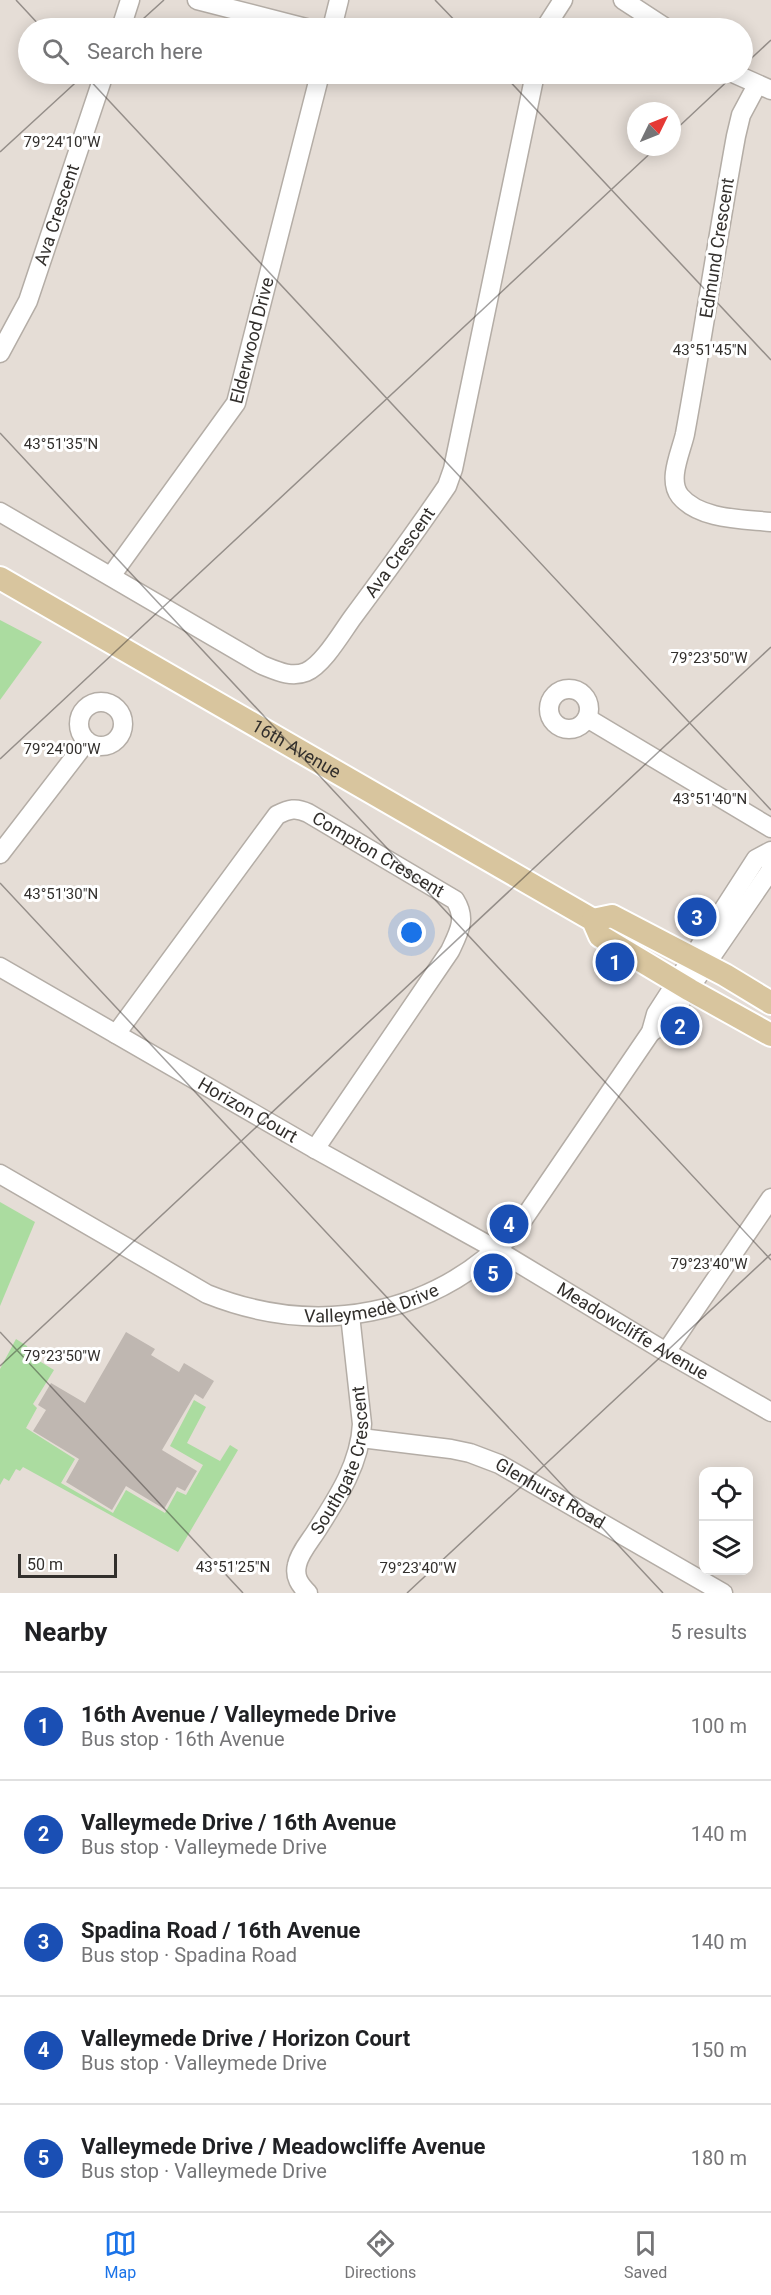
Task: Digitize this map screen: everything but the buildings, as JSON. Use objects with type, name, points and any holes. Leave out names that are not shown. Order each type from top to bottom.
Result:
[{"type":"main road","name":"16th Avenue","points":[[0,578],[593,920],[600,936],[771,1035]]},
{"type":"main road","name":"16th Avenue","points":[[593,920],[612,916],[771,1003]]},
{"type":"street","points":[[124,18],[130,0]]},
{"type":"street","points":[[197,0],[267,18]]},
{"type":"street","points":[[334,18],[339,0]]},
{"type":"street","points":[[551,18],[563,0]]},
{"type":"street","points":[[623,0],[651,18]]},
{"type":"street","name":"Ava Crescent","points":[[0,353],[28,301],[102,84]]},
{"type":"street","name":"Elderwood Drive","points":[[111,576],[236,403],[317,84]]},
{"type":"street","name":"Ava Crescent","points":[[0,512],[280,673],[296,675],[309,671],[322,659],[447,486],[453,469],[533,84]]},
{"type":"street","name":"Edmund Crescent","points":[[764,87],[741,115],[736,136],[703,336],[675,484],[680,496],[696,508],[715,515],[771,522]]},
{"type":"street","points":[[587,718],[771,828]]},
{"type":"street","points":[[0,854],[87,741]]},
{"type":"street","name":"Compton Crescent","points":[[116,1034],[277,815],[298,809],[308,813],[455,900],[462,910],[462,926],[450,951],[315,1149]]},
{"type":"street","points":[[699,962],[756,860],[771,851]]},
{"type":"street","points":[[699,962],[770,872],[771,866]]},
{"type":"street","name":"Valleymede Drive","points":[[0,1174],[207,1293],[228,1302],[270,1312],[306,1317],[350,1315],[404,1304],[440,1288],[473,1269],[497,1250],[516,1230],[651,1032],[665,1024],[699,962]]},
{"type":"street","name":"Horizon Court","points":[[0,967],[315,1149],[497,1250]]},
{"type":"street","points":[[666,1352],[771,1198]]},
{"type":"street","name":"Meadowcliffe Avenue","points":[[497,1250],[771,1412]]},
{"type":"street","name":"Southgate Crescent","points":[[308,1593],[298,1583],[297,1563],[345,1481],[361,1438],[362,1424],[350,1315]]},
{"type":"street","name":"Glenhurst Road","points":[[361,1438],[451,1449],[470,1453],[499,1464],[723,1593]]},
{"type":"green space","points":[[0,620],[42,642],[0,700]]},
{"type":"green space","points":[[0,1202],[35,1222],[0,1306]]},
{"type":"green space","points":[[16,1339],[27,1346],[31,1356],[54,1370],[33,1404],[37,1408],[26,1428],[75,1459],[61,1483],[113,1513],[126,1490],[165,1513],[177,1491],[186,1495],[203,1465],[170,1446],[194,1400],[206,1407],[187,1443],[220,1461],[230,1445],[238,1450],[178,1552],[23,1467],[20,1471],[16,1469],[9,1481],[4,1478],[0,1485],[0,1369]]},
{"type":"place","name":"Spadina Road / 16th Avenue","points":[[697,917]]},
{"type":"place","name":"16th Avenue / Valleymede Drive","points":[[615,962]]},
{"type":"place","name":"Valleymede Drive / 16th Avenue","points":[[680,1026]]},
{"type":"place","name":"Valleymede Drive / Horizon Court","points":[[509,1224]]},
{"type":"place","name":"Valleymede Drive / Meadowcliffe Avenue","points":[[493,1273]]}]
